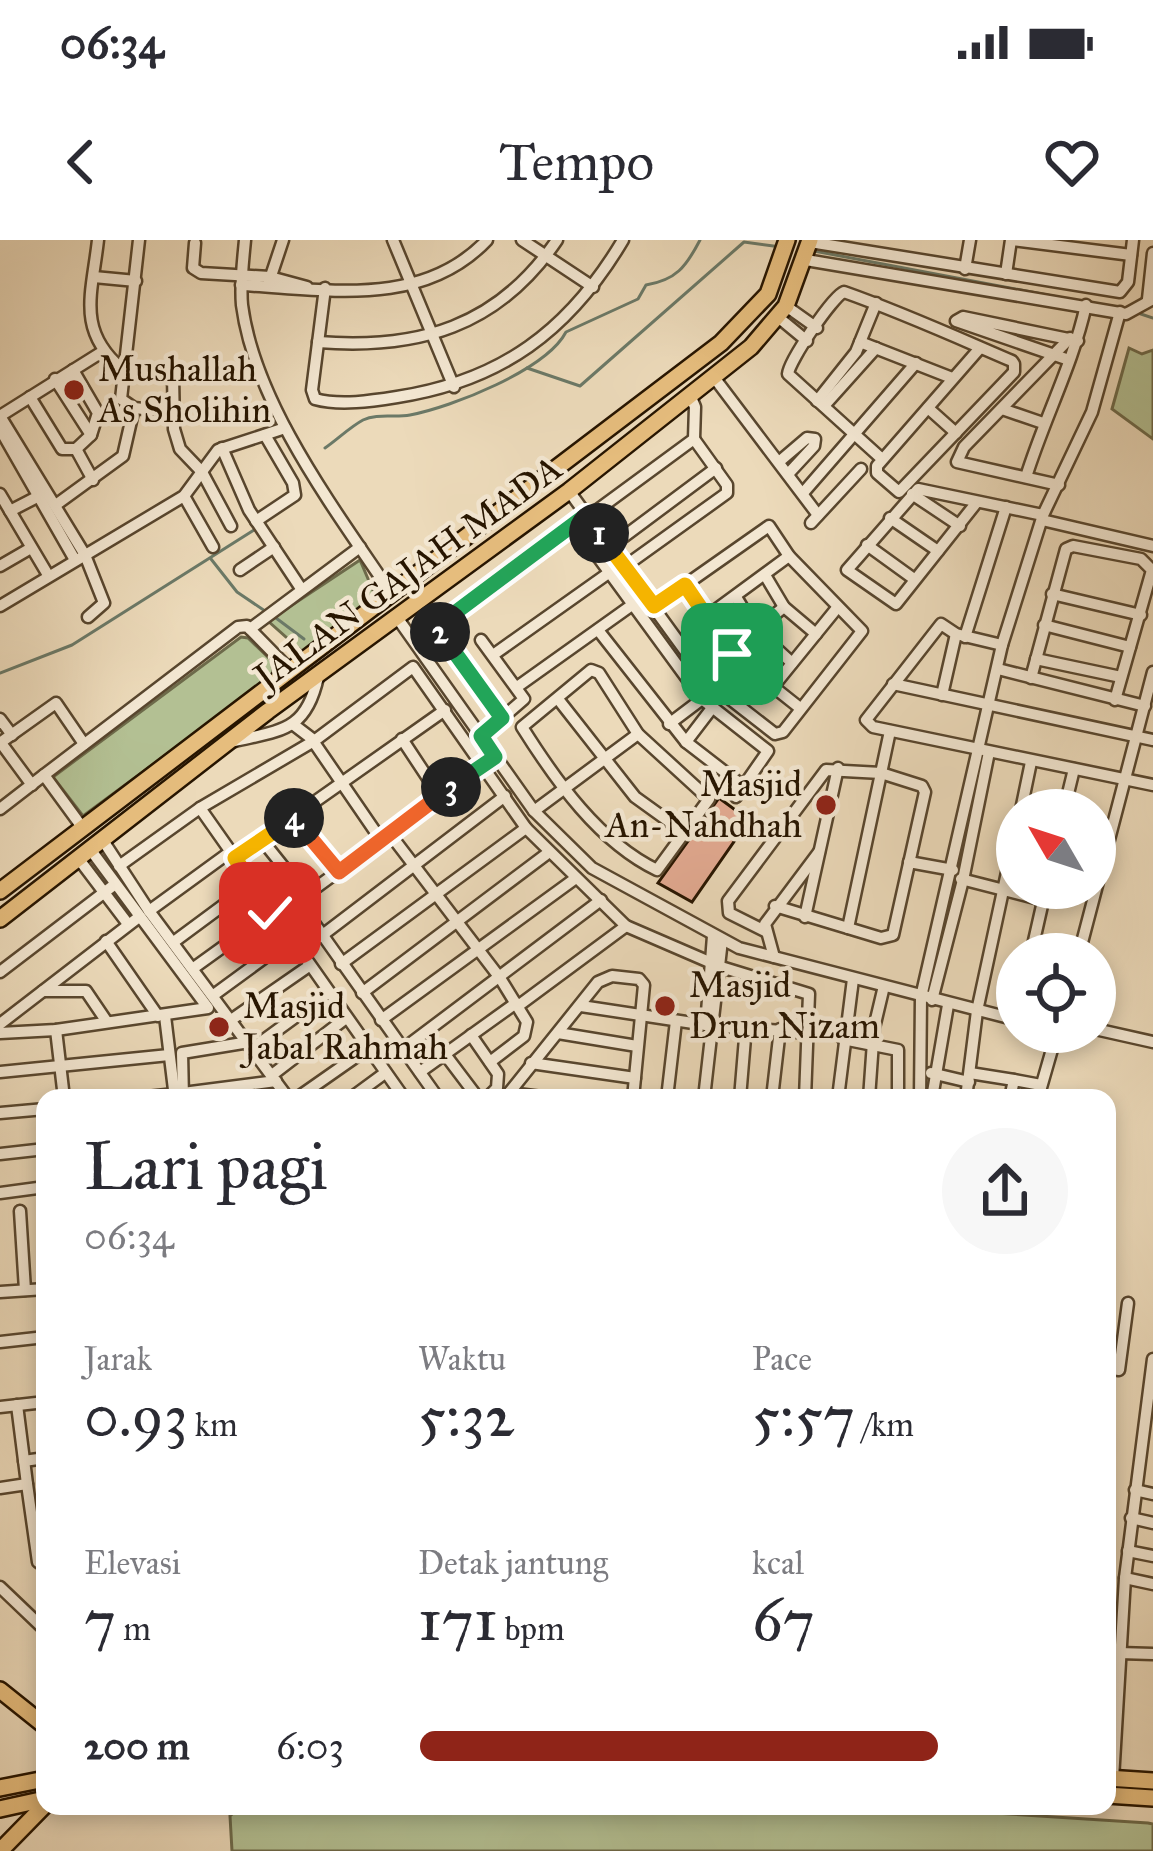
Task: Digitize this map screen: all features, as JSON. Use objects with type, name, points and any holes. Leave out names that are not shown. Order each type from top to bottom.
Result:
[{"type":"highway","name":"JALAN GAJAH MADA","points":[[0,891],[739,327],[768,294],[785,248]]},
{"type":"highway","name":"JALAN GAJAH MADA","points":[[0,919],[95,851],[268,711],[569,491],[751,347],[782,312],[809,248]]},
{"type":"highway","points":[[518,498],[533,517]]},
{"type":"highway","points":[[256,697],[268,711]]},
{"type":"highway","points":[[0,1690],[36,1719]]},
{"type":"highway","points":[[0,1788],[36,1781]]},
{"type":"highway","points":[[1116,1784],[1153,1781]]},
{"type":"highway","points":[[1116,1786],[1153,1798]]},
{"type":"highway","points":[[0,1809],[36,1803]]},
{"type":"highway","points":[[0,1851],[36,1812]]},
{"type":"street","points":[[98,240],[89,325],[102,352],[122,369]]},
{"type":"street","points":[[140,240],[122,399],[134,408],[173,412]]},
{"type":"street","points":[[245,240],[242,280],[250,337],[284,428],[391,593]]},
{"type":"street","points":[[269,282],[283,240]]},
{"type":"street","points":[[393,240],[436,334],[454,387]]},
{"type":"street","points":[[195,243],[195,271],[369,292],[411,286],[462,261],[487,240]]},
{"type":"street","points":[[522,240],[592,287]]},
{"type":"street","points":[[318,342],[391,345],[436,334],[488,310],[556,240]]},
{"type":"street","points":[[325,288],[312,390],[319,401],[374,400],[454,387],[520,353],[592,287],[622,240]]},
{"type":"street","points":[[965,269],[970,240]]},
{"type":"street","points":[[1006,274],[1012,240],[1131,255]]},
{"type":"street","points":[[809,248],[1120,292],[1128,282],[1133,240]]},
{"type":"street","points":[[809,248],[1126,312],[1151,299],[1153,253]]},
{"type":"street","points":[[94,277],[136,280]]},
{"type":"street","points":[[882,460],[787,372],[839,292],[876,303],[980,348],[1012,362],[1015,369],[903,492],[876,471],[980,348]]},
{"type":"street","points":[[821,404],[860,341],[876,303]]},
{"type":"street","points":[[1026,477],[1086,305]]},
{"type":"street","points":[[782,312],[817,328]]},
{"type":"street","points":[[782,312],[807,341]]},
{"type":"street","points":[[920,1089],[927,999],[1002,645],[1042,517],[1092,412],[1126,312]]},
{"type":"street","points":[[1070,360],[956,321],[963,317],[1074,339]]},
{"type":"street","points":[[1059,485],[957,462],[964,447],[1051,353],[1074,339]]},
{"type":"street","points":[[860,341],[952,378]]},
{"type":"street","points":[[821,404],[876,348]]},
{"type":"street","points":[[88,617],[104,603],[57,504],[0,416],[102,352]]},
{"type":"street","points":[[803,493],[916,363]]},
{"type":"street","points":[[30,397],[64,451],[76,449],[91,435],[98,412],[74,370]]},
{"type":"street","points":[[173,375],[180,448],[202,472],[231,526]]},
{"type":"street","points":[[713,376],[789,473],[814,519],[861,469]]},
{"type":"street","points":[[56,379],[91,435]]},
{"type":"street","points":[[1028,380],[1056,388]]},
{"type":"street","points":[[624,567],[727,494],[728,485],[694,439],[695,407],[690,395]]},
{"type":"street","points":[[57,504],[126,453],[134,408]]},
{"type":"street","points":[[928,408],[956,433]]},
{"type":"street","points":[[1002,410],[1043,423]]},
{"type":"street","points":[[0,606],[184,496],[222,448],[284,428]]},
{"type":"street","points":[[0,430],[80,557]]},
{"type":"street","points":[[256,521],[295,495],[265,435]]},
{"type":"street","points":[[780,461],[806,438],[815,439],[789,473]]},
{"type":"street","points":[[502,718],[439,629],[505,575],[694,439]]},
{"type":"street","points":[[222,448],[256,521],[300,587]]},
{"type":"street","points":[[76,449],[93,480]]},
{"type":"street","points":[[610,547],[716,468]]},
{"type":"street","points":[[977,502],[893,604],[847,569],[918,489],[1006,506],[1153,546]]},
{"type":"street","points":[[569,491],[712,687],[770,730],[783,732],[862,631],[766,526],[654,606]]},
{"type":"street","points":[[912,494],[960,526]]},
{"type":"street","points":[[0,495],[49,575]]},
{"type":"street","points":[[0,526],[39,496]]},
{"type":"street","points":[[184,496],[213,547]]},
{"type":"street","points":[[942,695],[1006,506]]},
{"type":"street","points":[[890,518],[938,551]]},
{"type":"street","points":[[574,524],[707,703],[768,751],[740,792],[669,724],[598,630]]},
{"type":"street","points":[[632,531],[647,552]]},
{"type":"street","points":[[867,545],[914,579]]},
{"type":"street","points":[[240,569],[274,547]]},
{"type":"street","points":[[0,808],[238,627],[255,625],[300,587],[360,547]]},
{"type":"street","points":[[1031,678],[1069,547],[1141,559],[1152,570],[1115,700]]},
{"type":"street","points":[[0,566],[31,548]]},
{"type":"street","points":[[487,552],[505,575]]},
{"type":"street","points":[[706,617],[789,556]]},
{"type":"street","points":[[493,655],[610,572]]},
{"type":"street","points":[[765,575],[784,607],[816,634]]},
{"type":"street","points":[[685,585],[739,662],[800,708]]},
{"type":"street","points":[[1052,594],[1141,615]]},
{"type":"street","points":[[736,596],[756,630],[792,663]]},
{"type":"street","points":[[518,687],[632,605]]},
{"type":"street","points":[[756,630],[784,607]]},
{"type":"street","points":[[772,688],[837,608]]},
{"type":"street","points":[[396,616],[534,811],[592,868],[717,938],[948,1005],[996,1014]]},
{"type":"street","points":[[1002,645],[960,636],[941,624],[866,720],[872,727],[1153,785]]},
{"type":"street","points":[[255,625],[290,670]]},
{"type":"street","points":[[1044,625],[1130,647]]},
{"type":"street","points":[[481,640],[524,701],[481,736]]},
{"type":"street","points":[[1036,658],[1121,677]]},
{"type":"street","points":[[119,866],[200,808],[313,740],[410,667],[421,673],[526,828],[626,926],[717,965],[806,991],[811,999],[811,1033],[806,1089]]},
{"type":"street","points":[[998,669],[1145,706]]},
{"type":"street","points":[[587,672],[599,673],[638,734],[709,796],[655,870],[622,846],[566,792],[522,727],[558,699],[587,672]]},
{"type":"street","points":[[1085,933],[1153,673]]},
{"type":"street","points":[[226,743],[294,725],[304,715],[318,677]]},
{"type":"street","points":[[893,684],[1153,740]]},
{"type":"street","points":[[558,699],[641,803],[685,833]]},
{"type":"street","points":[[4,740],[56,703],[84,744]]},
{"type":"street","points":[[669,724],[707,703]]},
{"type":"street","points":[[686,742],[707,703]]},
{"type":"street","points":[[0,1029],[39,992],[139,917],[262,840],[445,710]]},
{"type":"street","points":[[304,715],[314,731],[313,740]]},
{"type":"street","points":[[0,719],[4,740],[32,785]]},
{"type":"street","points":[[294,725],[313,740],[386,837],[416,866],[517,1005],[527,1032],[490,1062]]},
{"type":"street","points":[[848,928],[890,731]]},
{"type":"street","points":[[534,811],[566,792],[638,734]]},
{"type":"street","points":[[402,739],[439,795]]},
{"type":"street","points":[[432,1089],[303,910],[306,895],[495,757]]},
{"type":"street","points":[[1025,789],[1031,762]]},
{"type":"street","points":[[805,917],[838,768]]},
{"type":"street","points":[[1069,789],[1074,769]]},
{"type":"street","points":[[765,931],[729,914],[728,901],[826,770],[881,773],[924,788],[893,935],[881,938],[775,906]]},
{"type":"street","points":[[44,775],[82,826]]},
{"type":"street","points":[[320,937],[505,796]]},
{"type":"street","points":[[200,808],[397,1089]]},
{"type":"street","points":[[295,817],[339,872]]},
{"type":"street","points":[[341,964],[526,828]]},
{"type":"street","points":[[262,840],[306,895]]},
{"type":"street","points":[[774,957],[765,931],[775,906],[822,850]]},
{"type":"street","points":[[95,851],[119,866],[139,917],[175,941],[212,1000]]},
{"type":"street","points":[[95,851],[108,889],[231,1020],[284,1089]]},
{"type":"street","points":[[362,993],[548,853]]},
{"type":"street","points":[[909,862],[996,888]]},
{"type":"street","points":[[381,1020],[576,878]]},
{"type":"street","points":[[175,941],[252,884]]},
{"type":"street","points":[[0,972],[108,889]]},
{"type":"street","points":[[403,1048],[601,900]]},
{"type":"street","points":[[967,1089],[976,1010],[999,909]]},
{"type":"street","points":[[195,967],[270,913]]},
{"type":"street","points":[[421,1072],[626,926]]},
{"type":"street","points":[[705,1089],[717,938]]},
{"type":"street","points":[[0,1029],[56,1030],[161,1016],[212,1000],[290,939]]},
{"type":"street","points":[[106,941],[161,1016],[175,1056],[178,1089]]},
{"type":"street","points":[[231,1020],[308,966]]},
{"type":"street","points":[[71,970],[107,1022]]},
{"type":"street","points":[[511,1089],[602,979],[634,978],[644,985],[634,1089]]},
{"type":"street","points":[[839,1089],[853,979]]},
{"type":"street","points":[[869,1089],[874,1028],[884,986]]},
{"type":"street","points":[[39,992],[86,991]]},
{"type":"street","points":[[0,1072],[251,1045],[328,994]]},
{"type":"street","points":[[934,1089],[948,1005]]},
{"type":"street","points":[[581,1006],[709,1025],[811,1033]]},
{"type":"street","points":[[216,1089],[274,1078],[346,1018]]},
{"type":"street","points":[[668,1089],[676,1021]]},
{"type":"street","points":[[741,1089],[746,1026]]},
{"type":"street","points":[[773,1089],[780,1029]]},
{"type":"street","points":[[56,1030],[63,1089]]},
{"type":"street","points":[[558,1033],[637,1046]]},
{"type":"street","points":[[1116,1034],[1153,1042]]},
{"type":"street","points":[[471,1035],[500,1080],[492,1089]]},
{"type":"street","points":[[843,1039],[900,1053],[898,1089]]},
{"type":"street","points":[[307,1089],[367,1049]]},
{"type":"street","points":[[444,1053],[475,1089]]},
{"type":"street","points":[[1041,1089],[1052,1053]]},
{"type":"street","points":[[530,1063],[635,1078]]},
{"type":"street","points":[[921,1072],[1014,1080],[1034,1089]]},
{"type":"street","points":[[363,1089],[385,1073]]},
{"type":"street","points":[[1012,1089],[1014,1080]]},
{"type":"street","points":[[0,1113],[36,1110]]},
{"type":"street","points":[[0,1154],[36,1150]]},
{"type":"street","points":[[0,1193],[36,1188]]},
{"type":"street","points":[[20,1211],[25,1290]]},
{"type":"street","points":[[0,1292],[36,1289]]},
{"type":"street","points":[[1116,1370],[1128,1303]]},
{"type":"street","points":[[0,1342],[36,1338]]},
{"type":"street","points":[[1116,1664],[1153,1359]]},
{"type":"street","points":[[0,1407],[36,1403]]},
{"type":"street","points":[[17,1405],[36,1531]]},
{"type":"street","points":[[25,1461],[36,1459]]},
{"type":"street","points":[[1138,1460],[1153,1463]]},
{"type":"street","points":[[0,1488],[27,1484]]},
{"type":"street","points":[[1135,1490],[1153,1494]]},
{"type":"street","points":[[1131,1518],[1153,1523]]},
{"type":"street","points":[[1128,1552],[1153,1556]]},
{"type":"street","points":[[1125,1578],[1153,1584]]},
{"type":"street","points":[[0,1587],[36,1621]]},
{"type":"street","points":[[1119,1653],[1153,1654]]},
{"type":"green space","points":[[1129,348],[1142,354],[1153,350],[1153,439],[1112,409]]},
{"type":"green space","points":[[360,560],[377,600],[304,653],[268,621]]},
{"type":"green space","points":[[241,637],[272,661],[273,676],[83,816],[53,777]]},
{"type":"green space","points":[[1025,1815],[1153,1824],[1153,1851],[232,1851],[230,1816]]},
{"type":"building","points":[[719,798],[749,820],[692,902],[658,883]]},
{"type":"waterway","points":[[325,448],[363,420],[428,411],[519,373],[566,332],[638,299],[646,285],[673,276],[700,240]]},
{"type":"waterway","points":[[527,368],[580,386],[744,242],[781,247]]},
{"type":"waterway","points":[[814,251],[1058,297]]},
{"type":"waterway","points":[[1138,313],[1153,318]]},
{"type":"waterway","points":[[0,673],[72,645],[254,530]]},
{"type":"waterway","points":[[211,559],[237,592],[268,613]]},
{"type":"waterway","points":[[276,618],[304,639]]},
{"type":"place","name":"Mushallah As Sholihin","points":[[74,390]]},
{"type":"place","name":"Masjid An-Nahdhah","points":[[826,805]]},
{"type":"place","name":"Masjid Drun Nizam","points":[[665,1006]]},
{"type":"place","name":"Masjid Jabal Rahmah","points":[[219,1027]]},
{"type":"route","points":[[270,913],[235,858],[295,817],[339,872],[495,757],[481,736],[502,718],[442,638],[440,625],[586,515],[654,606],[685,585],[732,654]]}]
